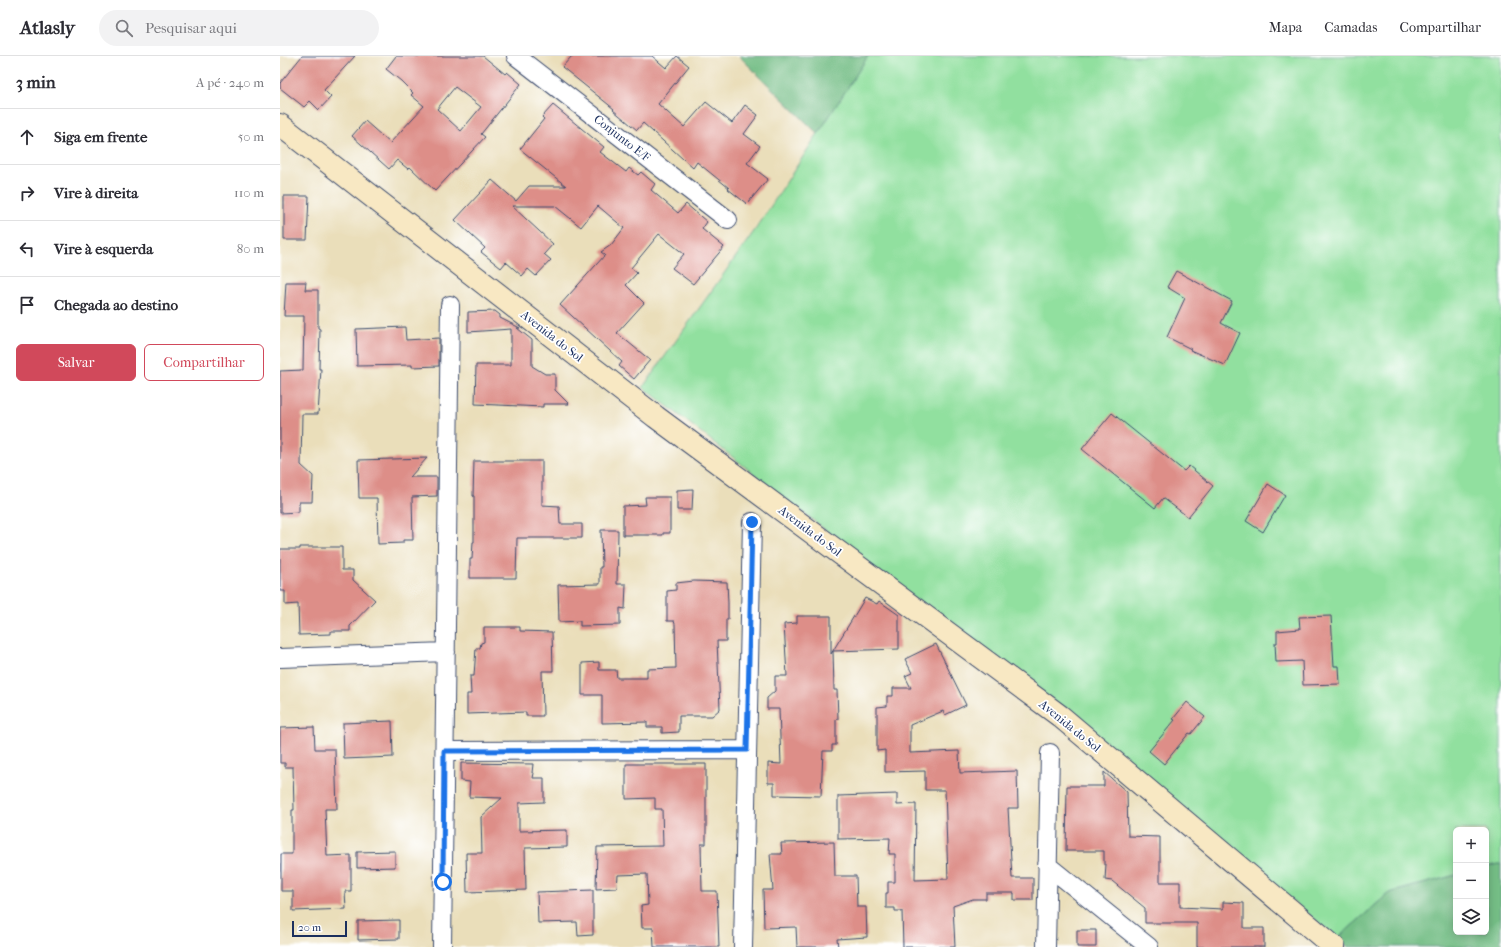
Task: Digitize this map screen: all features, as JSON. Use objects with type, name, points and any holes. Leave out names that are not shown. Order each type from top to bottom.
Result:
[{"type":"street","name":"Conjunto E/F","points":[[516,56],[728,220]]},
{"type":"street","name":"Avenida do Sol","points":[[280,125],[656,417],[1060,716],[1334,947]]},
{"type":"street","points":[[442,947],[450,305]]},
{"type":"street","points":[[743,947],[752,522]]},
{"type":"street","points":[[280,658],[446,652]]},
{"type":"street","points":[[444,751],[747,750]]},
{"type":"street","points":[[1046,947],[1050,753]]},
{"type":"street","points":[[1047,865],[1149,947]]},
{"type":"green space","points":[[739,56],[868,56],[818,134]]},
{"type":"green space","points":[[868,56],[1501,56],[1501,865],[1499,864],[1489,866],[1489,827],[1453,827],[1453,876],[1389,893],[1338,938],[989,658],[643,387],[760,223]]},
{"type":"green space","points":[[1499,864],[1501,865],[1501,947],[1348,947],[1338,938],[1389,893],[1453,876],[1453,935],[1489,935],[1489,866]]},
{"type":"building","points":[[302,56],[355,56],[324,90],[331,97],[319,110],[310,101],[304,107],[280,88],[280,83]]},
{"type":"building","points":[[396,56],[483,56],[505,74],[507,72],[521,84],[481,134],[485,137],[435,191],[410,167],[408,169],[397,160],[389,169],[352,136],[365,121],[390,143],[424,106],[411,95],[413,93],[401,81],[386,69]],"holes":[[[455,87],[481,107],[461,131],[437,109]]]},
{"type":"building","points":[[572,56],[652,56],[666,68],[677,56],[689,66],[658,104],[684,127],[706,102],[732,123],[745,105],[758,115],[744,134],[760,146],[747,163],[768,179],[747,204],[697,162],[693,168],[643,123],[637,130],[613,110],[614,109],[562,67]]},
{"type":"building","points":[[553,105],[604,147],[600,152],[626,172],[629,168],[638,175],[641,172],[655,184],[651,190],[678,213],[686,204],[707,222],[702,229],[724,247],[693,284],[672,268],[684,254],[659,234],[631,268],[637,273],[626,285],[644,303],[617,333],[650,360],[634,379],[619,366],[622,362],[560,305],[605,255],[601,252],[611,245],[624,228],[598,206],[581,227],[555,206],[512,206],[553,244],[544,254],[551,260],[536,276],[528,269],[522,276],[506,262],[501,268],[481,252],[485,248],[455,220],[492,180],[516,201],[529,186],[566,186],[520,149],[544,119],[542,117]]},
{"type":"building","points":[[284,196],[309,196],[307,240],[284,240]]},
{"type":"building","points":[[1176,271],[1232,301],[1221,323],[1240,333],[1225,365],[1190,350],[1191,349],[1167,337],[1185,298],[1167,287]]},
{"type":"building","points":[[286,282],[306,282],[305,290],[318,290],[318,328],[320,329],[319,369],[321,369],[318,414],[302,414],[301,465],[313,476],[312,502],[299,502],[299,512],[280,513],[280,371],[303,370],[304,316],[284,316]]},
{"type":"building","points":[[495,311],[500,315],[500,318],[520,328],[517,328],[532,340],[532,366],[545,374],[555,374],[555,390],[569,404],[543,404],[543,407],[475,404],[476,365],[511,365],[511,329],[468,332],[468,312]]},
{"type":"building","points":[[405,327],[406,340],[439,338],[439,366],[357,366],[356,329]]},
{"type":"building","points":[[1112,413],[1184,471],[1189,466],[1213,486],[1188,517],[1163,498],[1155,508],[1082,449]]},
{"type":"building","points":[[427,458],[410,477],[437,477],[437,496],[412,497],[413,540],[403,540],[403,543],[378,544],[377,498],[359,498],[358,460]]},
{"type":"building","points":[[474,461],[542,461],[542,505],[559,506],[560,524],[582,524],[582,538],[517,538],[516,578],[470,578],[470,559],[472,559],[474,542]]},
{"type":"building","points":[[1268,484],[1285,495],[1263,532],[1246,521]]},
{"type":"building","points":[[693,489],[692,510],[677,510],[677,490]]},
{"type":"building","points":[[645,497],[670,497],[670,533],[663,533],[663,535],[623,535],[623,506],[646,505]]},
{"type":"building","points":[[601,530],[618,530],[617,584],[626,584],[625,609],[620,608],[620,625],[580,626],[580,621],[559,622],[558,585],[600,584],[600,567],[602,567]]},
{"type":"building","points":[[300,547],[342,547],[342,570],[353,570],[353,580],[375,600],[350,626],[350,631],[331,631],[331,634],[299,635],[298,604],[285,605],[285,591],[280,591],[280,549],[300,549]]},
{"type":"building","points":[[694,581],[727,582],[728,619],[726,619],[726,641],[717,641],[720,709],[712,716],[679,716],[679,732],[662,733],[662,727],[647,727],[647,722],[602,723],[602,695],[582,695],[582,663],[599,662],[599,670],[616,670],[617,678],[647,678],[647,669],[676,668],[675,624],[674,621],[667,621],[667,591],[676,590],[676,583]]},
{"type":"building","points":[[865,598],[877,604],[879,601],[899,615],[899,649],[833,651],[834,690],[837,690],[838,719],[836,719],[836,745],[832,745],[832,751],[823,751],[821,796],[774,795],[774,783],[768,783],[768,763],[781,764],[779,709],[767,709],[767,698],[775,691],[775,676],[787,676],[784,624],[797,623],[797,616],[831,616],[831,654]]},
{"type":"building","points":[[1331,616],[1334,666],[1339,666],[1340,684],[1303,685],[1302,661],[1276,662],[1275,643],[1277,643],[1277,631],[1300,629],[1299,617]]},
{"type":"building","points":[[484,627],[520,627],[520,631],[552,632],[553,671],[542,671],[543,716],[526,716],[526,712],[467,714],[467,694],[471,694],[470,676],[474,676],[476,648],[480,648],[481,643],[484,642]]},
{"type":"building","points":[[936,644],[966,705],[945,715],[943,711],[910,725],[910,753],[959,751],[960,773],[1017,771],[1018,808],[1008,808],[1012,878],[1033,878],[1033,900],[1014,900],[1014,893],[986,893],[986,899],[973,899],[953,906],[955,947],[903,947],[902,911],[895,911],[895,908],[886,908],[888,882],[895,882],[895,854],[889,854],[890,838],[838,839],[838,796],[897,794],[897,805],[916,804],[915,880],[948,879],[945,790],[925,790],[925,771],[885,772],[885,750],[877,751],[877,707],[887,706],[887,696],[893,696],[893,688],[911,688],[905,676],[912,673],[905,659]]},
{"type":"building","points":[[1187,702],[1205,717],[1191,734],[1189,733],[1164,764],[1149,751],[1175,720],[1173,719]]},
{"type":"building","points":[[392,721],[393,757],[344,759],[343,723]]},
{"type":"building","points":[[314,727],[315,749],[335,749],[337,809],[325,809],[327,856],[351,855],[351,891],[345,891],[346,909],[293,911],[293,891],[281,891],[281,854],[292,854],[292,810],[294,810],[293,767],[285,767],[285,763],[280,763],[280,728]]},
{"type":"building","points":[[461,763],[533,764],[533,778],[544,778],[544,802],[519,803],[519,831],[567,830],[567,847],[525,848],[526,890],[467,892],[466,853],[482,853],[481,817],[502,798],[469,797],[470,782],[461,781]]},
{"type":"building","points":[[626,764],[706,764],[706,844],[701,844],[702,891],[717,891],[719,947],[654,947],[653,928],[642,928],[641,906],[648,905],[647,874],[618,875],[617,888],[596,889],[597,847],[663,846],[662,809],[655,809],[655,798],[626,799]]},
{"type":"building","points":[[1104,772],[1127,792],[1128,836],[1160,837],[1160,882],[1180,882],[1180,907],[1223,909],[1223,902],[1244,903],[1244,928],[1264,928],[1264,947],[1197,947],[1197,923],[1145,923],[1145,908],[1112,881],[1105,880],[1106,864],[1104,864],[1104,851],[1066,851],[1067,786],[1104,786]]},
{"type":"building","points":[[834,842],[835,876],[856,876],[857,907],[866,907],[867,937],[837,939],[838,947],[797,947],[796,927],[764,928],[763,890],[773,890],[770,854],[782,854],[781,843]]},
{"type":"building","points":[[395,851],[395,867],[357,868],[357,852]]},
{"type":"building","points":[[593,890],[593,935],[578,936],[577,922],[538,923],[537,892]]},
{"type":"building","points":[[399,920],[399,939],[358,940],[358,921]]},
{"type":"building","points":[[1077,930],[1096,930],[1096,947],[1077,947]]},
{"type":"route","points":[[443,882],[444,751],[747,750],[752,522]]}]
